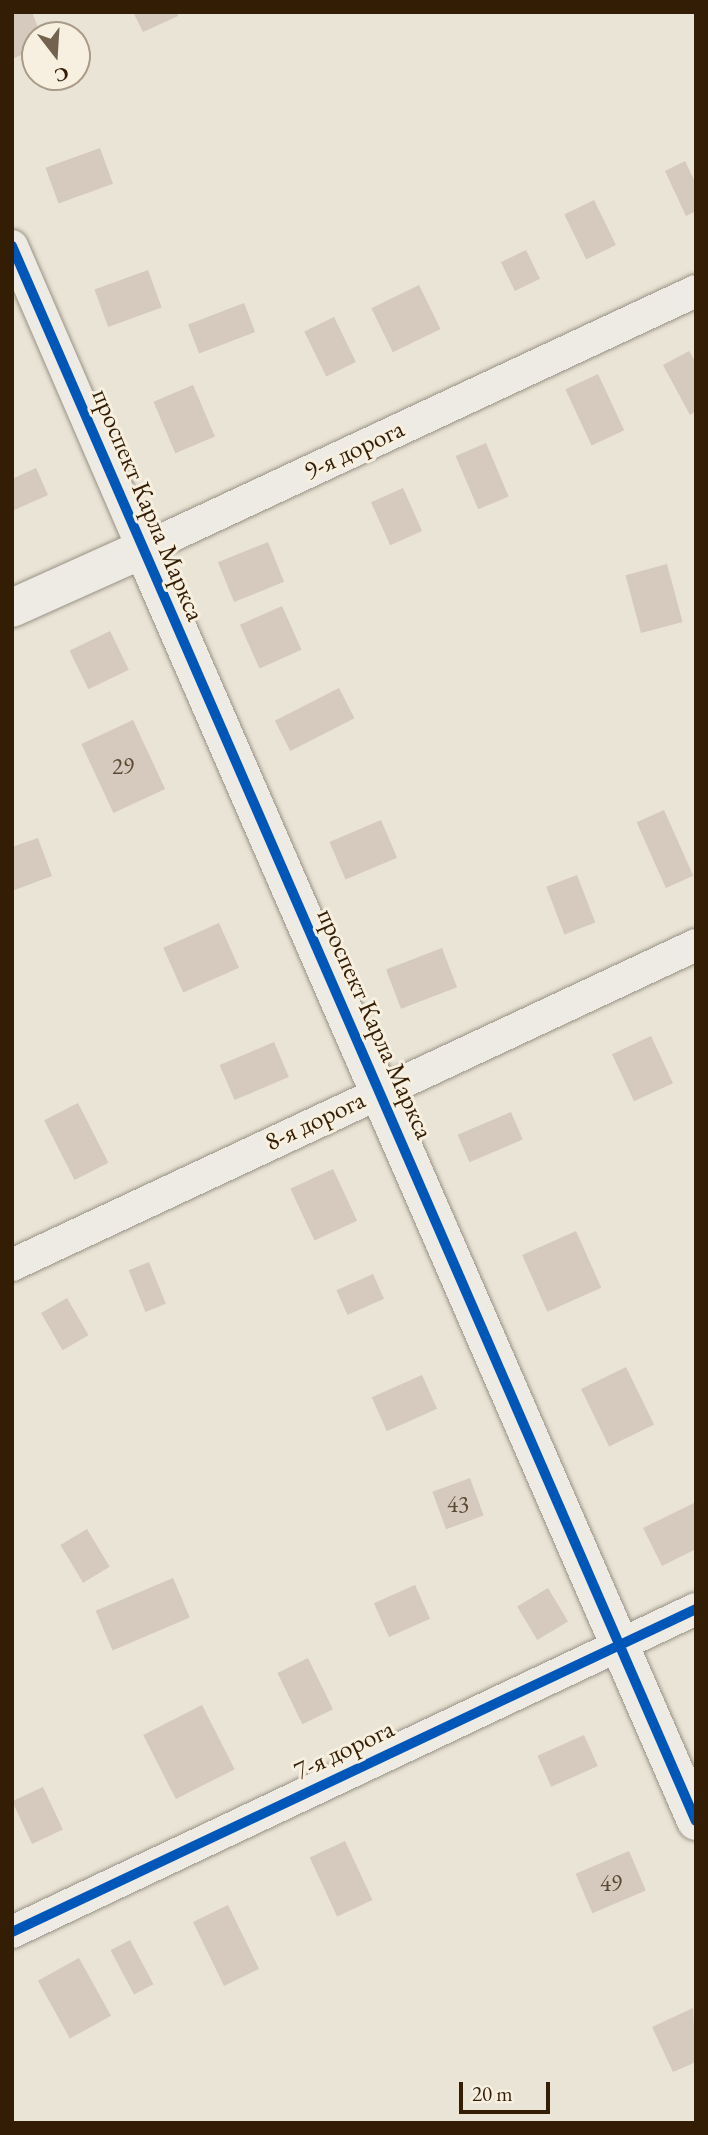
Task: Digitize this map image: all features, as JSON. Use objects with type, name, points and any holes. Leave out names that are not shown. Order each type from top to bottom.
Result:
[{"type":"street","name":"проспект Карла Маркса","points":[[12,246],[696,1821]]},
{"type":"street","name":"9-я дорога","points":[[12,608],[696,291]]},
{"type":"street","name":"8-я дорога","points":[[12,1265],[380,1090],[696,945]]},
{"type":"street","name":"7-я дорога","points":[[12,1932],[696,1609]]},
{"type":"building","points":[[12,12],[32,12],[36,21],[21,21],[21,55],[12,59]]},
{"type":"building","points":[[133,12],[177,12],[178,16],[143,32]]},
{"type":"building","points":[[100,148],[113,184],[58,204],[45,168]]},
{"type":"building","points":[[685,161],[696,184],[696,211],[686,216],[665,171]]},
{"type":"building","points":[[594,200],[616,245],[586,259],[564,214]]},
{"type":"building","points":[[526,250],[540,279],[515,291],[501,262]]},
{"type":"building","points":[[148,270],[162,308],[108,327],[94,289]]},
{"type":"building","points":[[419,285],[440,329],[393,352],[371,308]]},
{"type":"building","points":[[244,303],[255,332],[199,353],[188,325]]},
{"type":"building","points":[[334,317],[356,362],[326,376],[304,331]]},
{"type":"building","points":[[689,351],[696,363],[696,411],[690,415],[663,365]]},
{"type":"building","points":[[598,374],[624,430],[592,445],[565,389]]},
{"type":"building","points":[[193,385],[215,437],[175,453],[153,402]]},
{"type":"building","points":[[486,443],[509,496],[478,509],[456,456]]},
{"type":"building","points":[[36,468],[48,495],[12,511],[12,479]]},
{"type":"building","points":[[403,488],[422,531],[390,545],[371,502]]},
{"type":"building","points":[[268,542],[284,582],[234,602],[218,562]]},
{"type":"building","points":[[667,564],[683,622],[641,633],[625,575]]},
{"type":"building","points":[[282,606],[302,650],[260,669],[240,625]]},
{"type":"building","points":[[110,631],[129,670],[88,689],[70,651]]},
{"type":"building","points":[[339,688],[354,718],[290,751],[275,721]]},
{"type":"building","points":[[133,720],[165,789],[113,813],[81,744]]},
{"type":"building","points":[[664,810],[693,876],[666,888],[637,822]]},
{"type":"building","points":[[381,820],[397,858],[345,880],[329,842]]},
{"type":"building","points":[[38,838],[52,876],[12,891],[12,847]]},
{"type":"building","points":[[577,875],[595,923],[564,934],[546,887]]},
{"type":"building","points":[[219,923],[239,968],[183,993],[163,948]]},
{"type":"building","points":[[442,948],[457,987],[401,1009],[386,970]]},
{"type":"building","points":[[651,1036],[673,1083],[634,1101],[612,1054]]},
{"type":"building","points":[[274,1042],[289,1077],[235,1100],[220,1065]]},
{"type":"building","points":[[78,1103],[108,1163],[75,1180],[44,1120]]},
{"type":"building","points":[[511,1112],[523,1140],[469,1162],[458,1135]]},
{"type":"building","points":[[333,1169],[357,1221],[314,1241],[290,1189]]},
{"type":"building","points":[[576,1231],[601,1288],[547,1312],[522,1255]]},
{"type":"building","points":[[149,1262],[166,1304],[145,1312],[129,1270]]},
{"type":"building","points":[[373,1274],[384,1299],[347,1315],[336,1290]]},
{"type":"building","points":[[67,1298],[88,1335],[63,1350],[41,1313]]},
{"type":"building","points":[[626,1367],[654,1425],[609,1446],[581,1389]]},
{"type":"building","points":[[422,1375],[437,1409],[387,1431],[372,1397]]},
{"type":"building","points":[[470,1478],[484,1516],[446,1529],[432,1492]]},
{"type":"building","points":[[696,1502],[696,1549],[662,1566],[643,1528]]},
{"type":"building","points":[[87,1529],[110,1567],[83,1583],[60,1545]]},
{"type":"building","points":[[173,1578],[190,1618],[112,1650],[96,1611]]},
{"type":"building","points":[[415,1585],[430,1619],[389,1637],[374,1603]]},
{"type":"building","points":[[548,1588],[568,1621],[537,1640],[517,1607]]},
{"type":"building","points":[[308,1658],[333,1709],[302,1724],[277,1673]]},
{"type":"building","points":[[202,1705],[235,1769],[176,1799],[143,1735]]},
{"type":"building","points":[[584,1735],[598,1766],[551,1787],[537,1756]]},
{"type":"building","points":[[43,1787],[63,1830],[32,1844],[12,1801]]},
{"type":"building","points":[[345,1841],[372,1900],[337,1916],[310,1857]]},
{"type":"building","points":[[629,1851],[646,1891],[592,1913],[576,1874]]},
{"type":"building","points":[[228,1905],[259,1969],[224,1986],[193,1922]]},
{"type":"building","points":[[130,1940],[153,1984],[134,1994],[111,1950]]},
{"type":"building","points":[[79,1958],[111,2016],[70,2039],[38,1981]]},
{"type":"building","points":[[693,2008],[696,2062],[673,2072],[652,2027]]},
{"type":"cycle path","points":[[12,246],[696,1821]]},
{"type":"cycle path","points":[[12,1932],[696,1609]]}]
